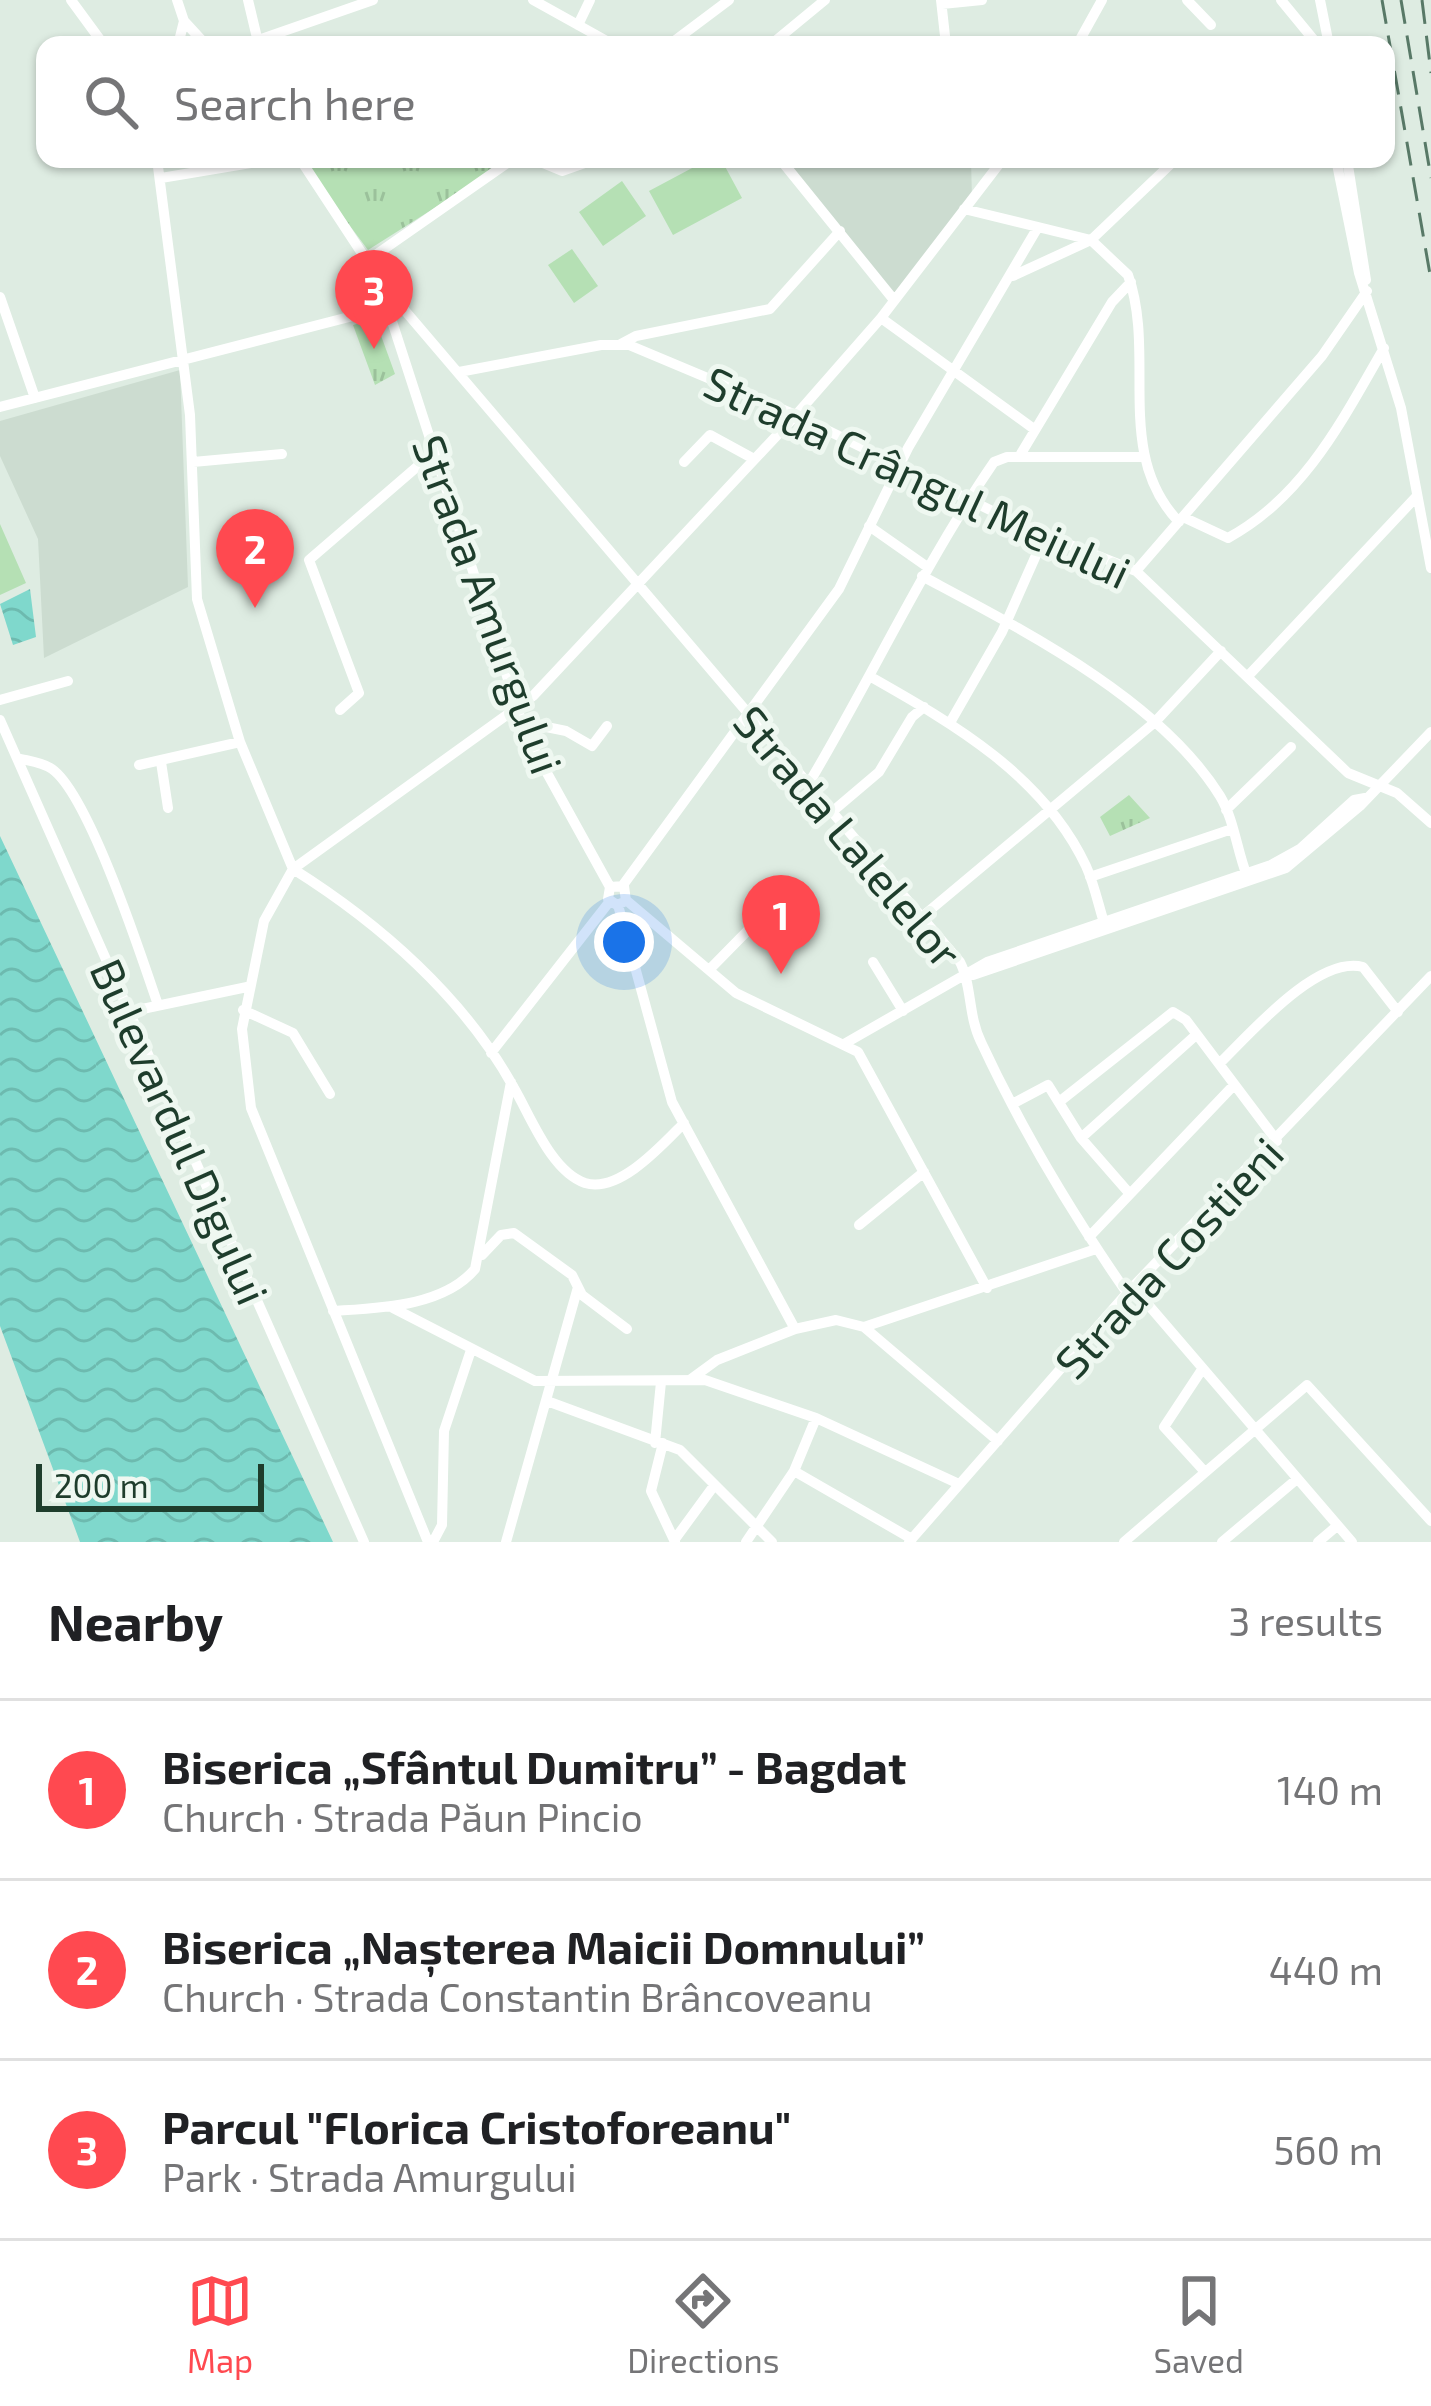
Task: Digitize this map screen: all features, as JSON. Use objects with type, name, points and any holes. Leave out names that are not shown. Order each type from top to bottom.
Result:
[{"type":"street","points":[[70,0],[97,36]]},
{"type":"street","points":[[176,0],[184,21],[198,36]]},
{"type":"street","points":[[248,0],[251,36]]},
{"type":"street","points":[[271,36],[374,0]]},
{"type":"street","points":[[533,0],[598,36]]},
{"type":"street","points":[[578,25],[590,0]]},
{"type":"street","points":[[681,36],[729,0]]},
{"type":"street","points":[[781,36],[825,0]]},
{"type":"street","points":[[945,36],[942,2],[982,0]]},
{"type":"street","points":[[1082,36],[1102,0]]},
{"type":"street","points":[[1187,0],[1210,25]]},
{"type":"street","points":[[1281,0],[1304,36]]},
{"type":"street","points":[[1320,0],[1327,36]]},
{"type":"street","points":[[180,36],[184,21]]},
{"type":"street","points":[[159,168],[184,359],[197,599],[240,742],[292,869],[374,923],[491,1053],[551,1151],[572,1174],[590,1184],[614,1178],[645,1160],[684,1123]]},
{"type":"street","points":[[161,178],[221,168]]},
{"type":"street","points":[[0,407],[391,305],[368,261],[306,168]]},
{"type":"street","points":[[368,261],[499,168]]},
{"type":"street","points":[[788,168],[894,300]]},
{"type":"street","points":[[430,1542],[251,1108],[242,1050],[243,1010],[264,921],[292,869],[520,706],[638,586],[881,318],[996,168]]},
{"type":"street","points":[[1013,276],[1091,240],[1167,168]]},
{"type":"street","points":[[1338,168],[1384,348],[1431,568]]},
{"type":"street","points":[[1136,572],[1322,356],[1366,287],[1348,168]]},
{"type":"street","points":[[964,209],[1091,240],[1108,252],[1131,282],[1143,457],[1154,491],[1181,519],[1228,538],[1298,482],[1320,457],[1384,348]]},
{"type":"street","points":[[491,1053],[617,896],[839,589],[900,463],[1038,227]]},
{"type":"street","points":[[459,372],[621,344],[636,336],[770,309],[840,231]]},
{"type":"street","points":[[1019,457],[1112,302],[1131,282]]},
{"type":"street","points":[[0,297],[35,398]]},
{"type":"street","name":"Strada Lalelelor","points":[[391,305],[459,372],[923,916],[967,976],[965,996],[976,1033],[1093,1243],[1352,1542]]},
{"type":"street","name":"Strada Amurgului","points":[[391,305],[433,453],[522,722],[617,896]]},
{"type":"street","points":[[881,318],[1034,429]]},
{"type":"street","name":"Strada Crângul Meiului","points":[[621,344],[796,416],[1046,535],[1136,572],[1348,773],[1401,796],[1431,823]]},
{"type":"street","points":[[684,462],[710,435],[754,459]]},
{"type":"street","points":[[340,710],[359,693],[309,560],[433,453]]},
{"type":"street","points":[[193,462],[282,454]]},
{"type":"street","points":[[808,783],[871,677],[924,571],[994,462],[1019,457],[1143,457]]},
{"type":"street","points":[[1248,676],[1417,496]]},
{"type":"street","points":[[869,526],[924,571],[1155,722],[1215,789],[1249,879]]},
{"type":"street","points":[[951,722],[1046,535]]},
{"type":"street","points":[[923,916],[1155,722],[1221,651]]},
{"type":"street","points":[[871,677],[951,722],[1001,760],[1048,813],[1090,877],[1105,927]]},
{"type":"street","points":[[0,700],[68,681]]},
{"type":"street","points":[[832,811],[879,772],[912,717],[924,707]]},
{"type":"street","name":"Bulevardul Digului","points":[[0,720],[364,1542]]},
{"type":"street","points":[[522,722],[566,731],[592,746],[607,726]]},
{"type":"street","points":[[844,1044],[987,962],[1249,879],[1300,849],[1354,800],[1365,798],[1431,731]]},
{"type":"street","points":[[139,764],[240,742]]},
{"type":"street","points":[[1226,810],[1291,747]]},
{"type":"street","points":[[16,758],[50,767],[67,789],[112,874],[158,1005]]},
{"type":"street","points":[[160,763],[168,808]]},
{"type":"street","points":[[1090,877],[1232,830]]},
{"type":"street","points":[[617,896],[758,1006],[860,1055],[987,1288]]},
{"type":"street","points":[[617,896],[663,1076],[795,1329]]},
{"type":"street","points":[[709,970],[760,918]]},
{"type":"street","points":[[873,962],[903,1011]]},
{"type":"street","points":[[1219,1064],[1269,1015],[1336,969],[1363,968],[1398,1012]]},
{"type":"street","name":"Strada Costieni","points":[[910,1540],[1130,1290],[1431,976]]},
{"type":"street","points":[[128,1012],[247,987]]},
{"type":"street","points":[[243,1010],[290,1030],[330,1094]]},
{"type":"street","points":[[1059,1102],[1173,1012],[1277,1141]]},
{"type":"street","points":[[1081,1138],[1196,1035]]},
{"type":"street","points":[[479,1258],[512,1082]]},
{"type":"street","points":[[1014,1103],[1044,1084],[1081,1138],[1130,1193]]},
{"type":"street","points":[[864,1327],[987,1288],[1093,1243],[1130,1193],[1234,1085]]},
{"type":"street","points":[[859,1226],[924,1172]]},
{"type":"street","points":[[333,1311],[393,1308],[462,1281],[505,1232],[514,1233],[572,1274],[578,1287],[627,1329]]},
{"type":"street","points":[[506,1542],[578,1287]]},
{"type":"street","points":[[393,1308],[524,1377],[553,1383],[691,1379],[816,1418],[959,1484]]},
{"type":"street","points":[[691,1379],[717,1360],[795,1329],[836,1320],[864,1327],[998,1441]]},
{"type":"street","points":[[430,1542],[442,1525],[446,1420],[471,1350]]},
{"type":"street","points":[[1201,1371],[1164,1427],[1205,1472]]},
{"type":"street","points":[[661,1382],[651,1491],[675,1540],[713,1487]]},
{"type":"street","points":[[1124,1542],[1304,1386],[1312,1386],[1431,1520]]},
{"type":"street","points":[[547,1401],[659,1443],[695,1462],[713,1487],[772,1542]]},
{"type":"street","points":[[746,1542],[794,1471],[816,1418]]},
{"type":"street","points":[[794,1471],[910,1540]]},
{"type":"street","points":[[1222,1542],[1297,1479]]},
{"type":"street","points":[[1318,1542],[1337,1526]]},
{"type":"shaded area","points":[[787,168],[971,168],[972,199],[894,300]]},
{"type":"shaded area","points":[[180,370],[188,587],[44,658],[38,539],[0,456],[0,421]]},
{"type":"green space","points":[[307,168],[498,168],[368,250]]},
{"type":"green space","points":[[692,168],[726,168],[742,198],[673,235],[649,191]]},
{"type":"green space","points":[[622,181],[646,216],[603,246],[579,212]]},
{"type":"green space","points":[[572,249],[598,286],[574,303],[548,265]]},
{"type":"green space","points":[[375,319],[395,374],[375,385],[353,325]]},
{"type":"green space","points":[[0,524],[26,583],[0,595]]},
{"type":"green space","points":[[1129,795],[1150,818],[1110,836],[1100,817]]},
{"type":"water","points":[[30,589],[36,637],[13,645],[0,604]]},
{"type":"water","points":[[0,836],[333,1542],[80,1542],[0,1326]]},
{"type":"railway","points":[[1382,0],[1388,36]]},
{"type":"railway","points":[[1401,0],[1431,178]]},
{"type":"railway","points":[[1422,0],[1431,73]]},
{"type":"railway","points":[[1395,74],[1431,280]]},
{"type":"place","name":"Parcul \"Florica Cristoforeanu\"","points":[[374,349]]},
{"type":"place","name":"Biserica „Nașterea Maicii Domnului”","points":[[255,608]]},
{"type":"place","name":"Biserica „Sfântul Dumitru” - Bagdat","points":[[781,974]]}]
